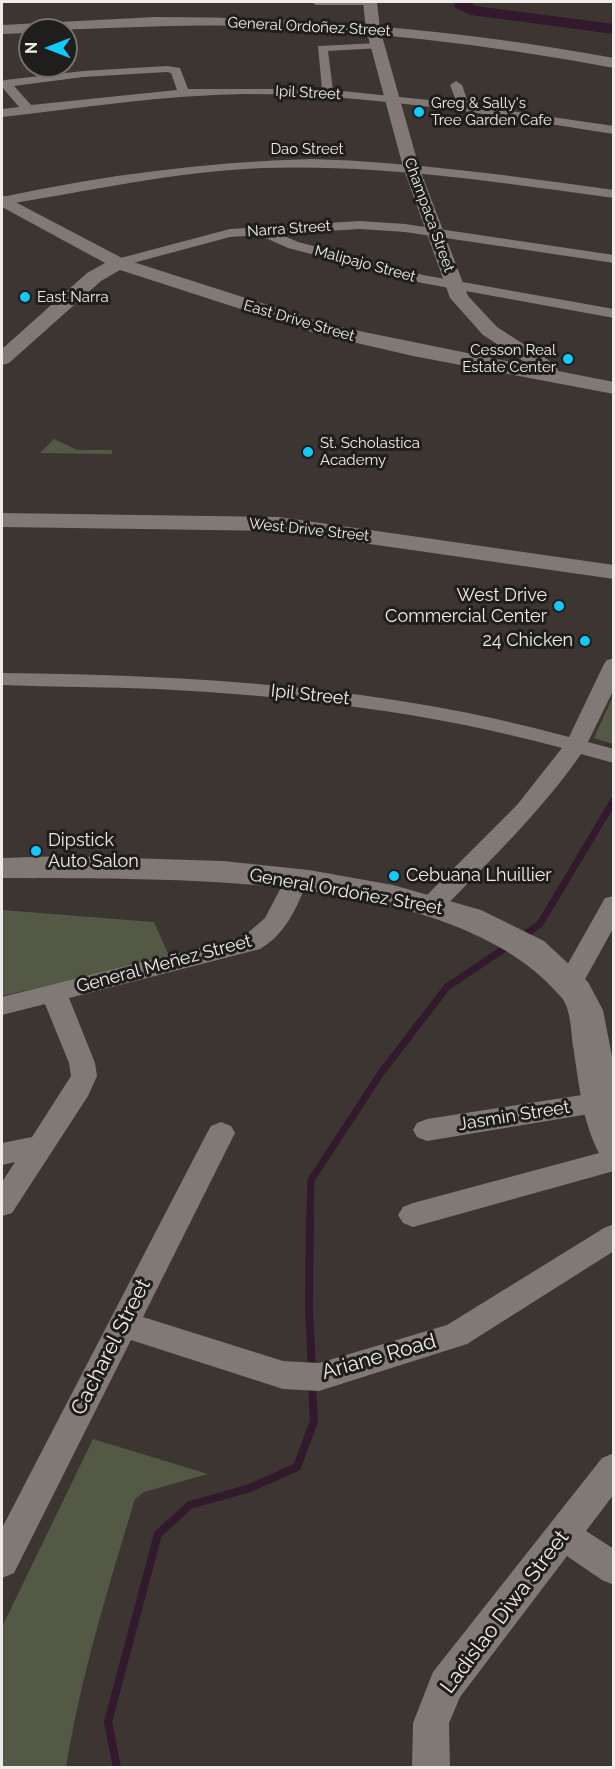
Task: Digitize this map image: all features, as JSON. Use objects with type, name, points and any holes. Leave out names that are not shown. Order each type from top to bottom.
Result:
[{"type":"main road","name":"General Ordoñez Street","points":[[2,30],[194,22],[373,28],[517,45],[614,63]]},
{"type":"main road","name":"General Ordoñez Street","points":[[2,868],[152,869],[296,880],[432,905],[471,917],[513,937],[554,966],[570,983],[582,1001],[602,1039],[601,1102],[614,1145]]},
{"type":"street","points":[[316,2],[370,2]]},
{"type":"street","name":"Champaca Street","points":[[370,2],[377,46],[411,167],[459,298],[490,331],[566,378]]},
{"type":"street","points":[[328,93],[322,48],[377,46]]},
{"type":"street","points":[[28,109],[5,84],[83,74],[167,69],[176,70],[184,94]]},
{"type":"street","points":[[456,85],[465,109]]},
{"type":"street","name":"Ipil Street","points":[[2,113],[104,99],[270,91],[328,93],[391,99],[614,130]]},
{"type":"street","name":"Dao Street","points":[[2,200],[104,180],[234,166],[297,164],[411,167],[614,194]]},
{"type":"street","name":"East Drive Street","points":[[2,200],[118,263],[336,333],[614,388]]},
{"type":"street","name":"Narra Street","points":[[2,359],[94,277],[118,263],[200,239],[262,231],[360,225],[436,233],[614,259]]},
{"type":"street","name":"Malipajo Street","points":[[262,231],[275,239],[293,245],[422,279],[614,314]]},
{"type":"street","points":[[409,288],[422,279]]},
{"type":"street","name":"West Drive Street","points":[[2,507],[276,515],[614,562]]},
{"type":"street","name":"West Drive Street","points":[[2,520],[279,524],[614,572]]},
{"type":"street","points":[[432,905],[534,801],[576,745],[614,664]]},
{"type":"street","name":"Ipil Street","points":[[2,679],[224,686],[350,699],[461,718],[614,756]]},
{"type":"street","name":"General Meñez Street","points":[[2,1006],[251,943],[267,932],[276,920],[296,880]]},
{"type":"street","points":[[570,983],[614,904]]},
{"type":"street","points":[[2,1205],[78,1089],[84,1076],[82,1063],[54,994]]},
{"type":"street","name":"Jasmin Street","points":[[427,1130],[601,1102]]},
{"type":"street","name":"Cacharel Street","points":[[2,1562],[221,1133]]},
{"type":"street","points":[[2,1154],[39,1146]]},
{"type":"street","points":[[413,1215],[614,1160]]},
{"type":"street","name":"Ariane Road","points":[[123,1324],[305,1376],[456,1335],[614,1236]]},
{"type":"street","name":"Ladislao Diwa Street","points":[[431,1767],[431,1723],[446,1685],[614,1468]]},
{"type":"street","points":[[564,1535],[614,1569]]},
{"type":"green space","points":[[54,439],[77,450],[112,450],[112,454],[40,453]]},
{"type":"green space","points":[[613,696],[613,744],[594,738]]},
{"type":"green space","points":[[2,910],[154,922],[170,958],[2,996]]},
{"type":"green space","points":[[93,1439],[208,1474],[144,1492],[135,1499],[87,1666],[66,1767],[2,1767],[2,1627]]},
{"type":"waterway","points":[[462,2],[461,5],[471,10],[614,29]]},
{"type":"waterway","points":[[521,937],[540,924],[614,800]]},
{"type":"waterway","points":[[310,1217],[311,1180],[381,1073],[447,987],[508,946]]},
{"type":"waterway","points":[[310,1216],[309,1307],[312,1371]]},
{"type":"waterway","points":[[117,1768],[108,1722],[158,1534],[190,1505],[250,1488],[297,1467],[314,1421],[312,1384]]},
{"type":"place","name":"Greg & Sally's Tree Garden Cafe","points":[[419,112]]},
{"type":"place","name":"East Narra","points":[[25,297]]},
{"type":"place","name":"Cesson Real Estate Center","points":[[568,359]]},
{"type":"place","name":"St. Scholastica Academy","points":[[308,452]]},
{"type":"place","name":"West Drive Commercial Center","points":[[559,606]]},
{"type":"place","name":"24 Chicken","points":[[585,641]]},
{"type":"place","name":"Dipstick Auto Salon","points":[[36,851]]},
{"type":"place","name":"Cebuana Lhuillier","points":[[394,876]]}]
